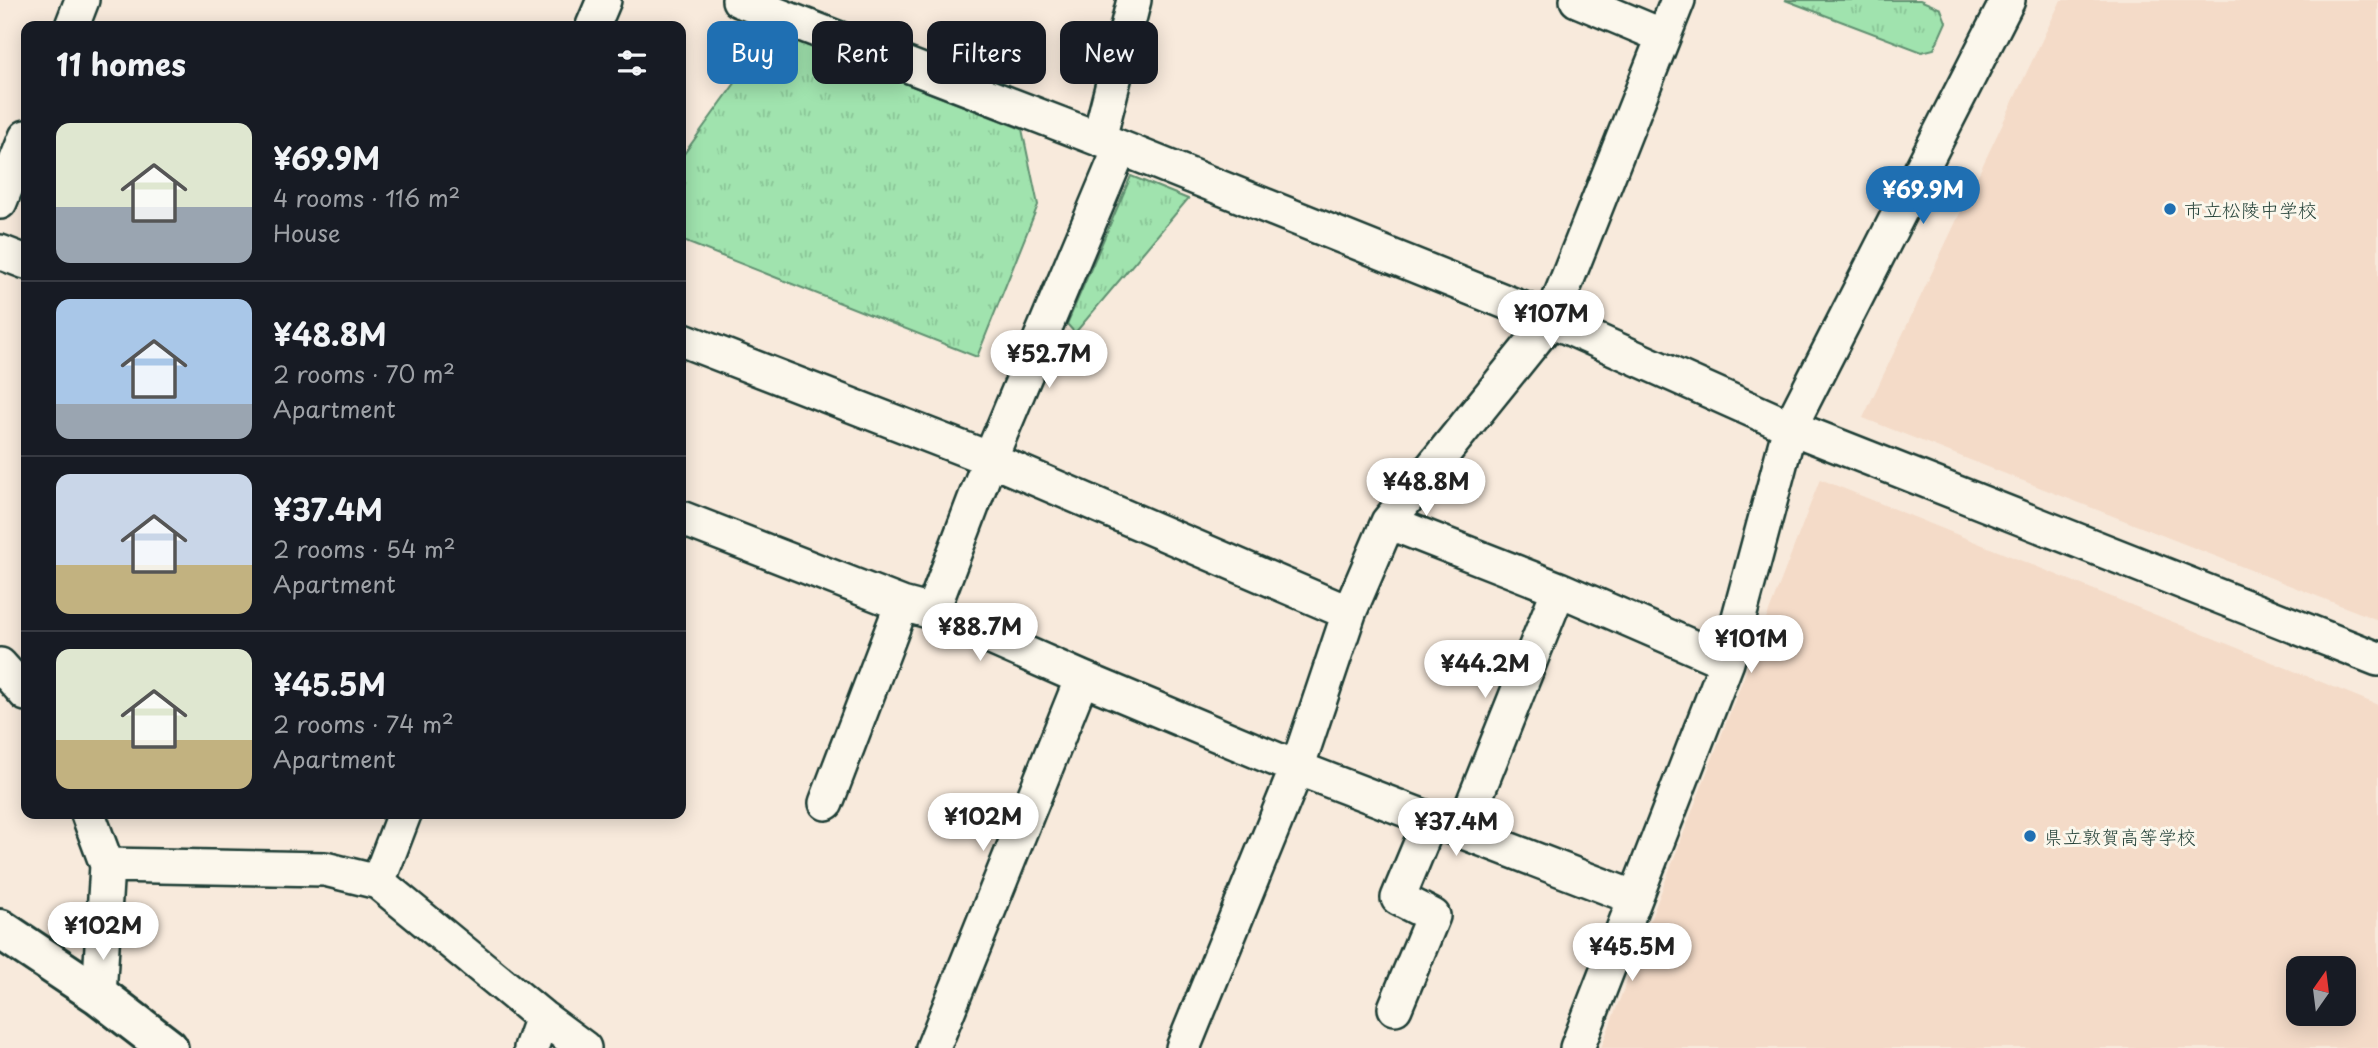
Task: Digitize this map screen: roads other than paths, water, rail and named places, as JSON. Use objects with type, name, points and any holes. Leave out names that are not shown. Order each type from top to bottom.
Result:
[{"type":"main road","points":[[0,929],[99,995],[168,1048]]},
{"type":"street","points":[[74,21],[82,0]]},
{"type":"street","points":[[595,21],[604,0]]},
{"type":"street","points":[[738,0],[1551,320],[1790,427],[2378,659]]},
{"type":"street","points":[[826,803],[990,458],[1109,144],[1134,0]]},
{"type":"street","points":[[1577,0],[1663,36]]},
{"type":"street","points":[[1183,1048],[1297,768],[1349,613],[1388,522],[1551,320],[1678,0]]},
{"type":"street","points":[[1577,1048],[1727,662],[1790,427],[2008,0]]},
{"type":"street","points":[[0,202],[21,150]]},
{"type":"street","points":[[0,251],[21,260]]},
{"type":"street","points":[[686,341],[990,458],[1349,613]]},
{"type":"street","points":[[686,520],[917,608],[1430,821],[1635,898]]},
{"type":"street","points":[[1388,522],[1559,589],[1727,662]]},
{"type":"street","points":[[1462,831],[1559,589]]},
{"type":"street","points":[[0,665],[21,688]]},
{"type":"street","points":[[933,1048],[1082,678]]},
{"type":"street","points":[[90,819],[107,865],[99,995]]},
{"type":"street","points":[[378,882],[402,819]]},
{"type":"street","points":[[1395,1008],[1433,916],[1398,898],[1430,821]]},
{"type":"street","points":[[107,865],[325,869],[378,882],[536,1033],[584,1048]]},
{"type":"place","name":"市立松陵中学校","points":[[2170,209]]},
{"type":"place","name":"県立敦賀高等学校","points":[[2030,836]]}]
